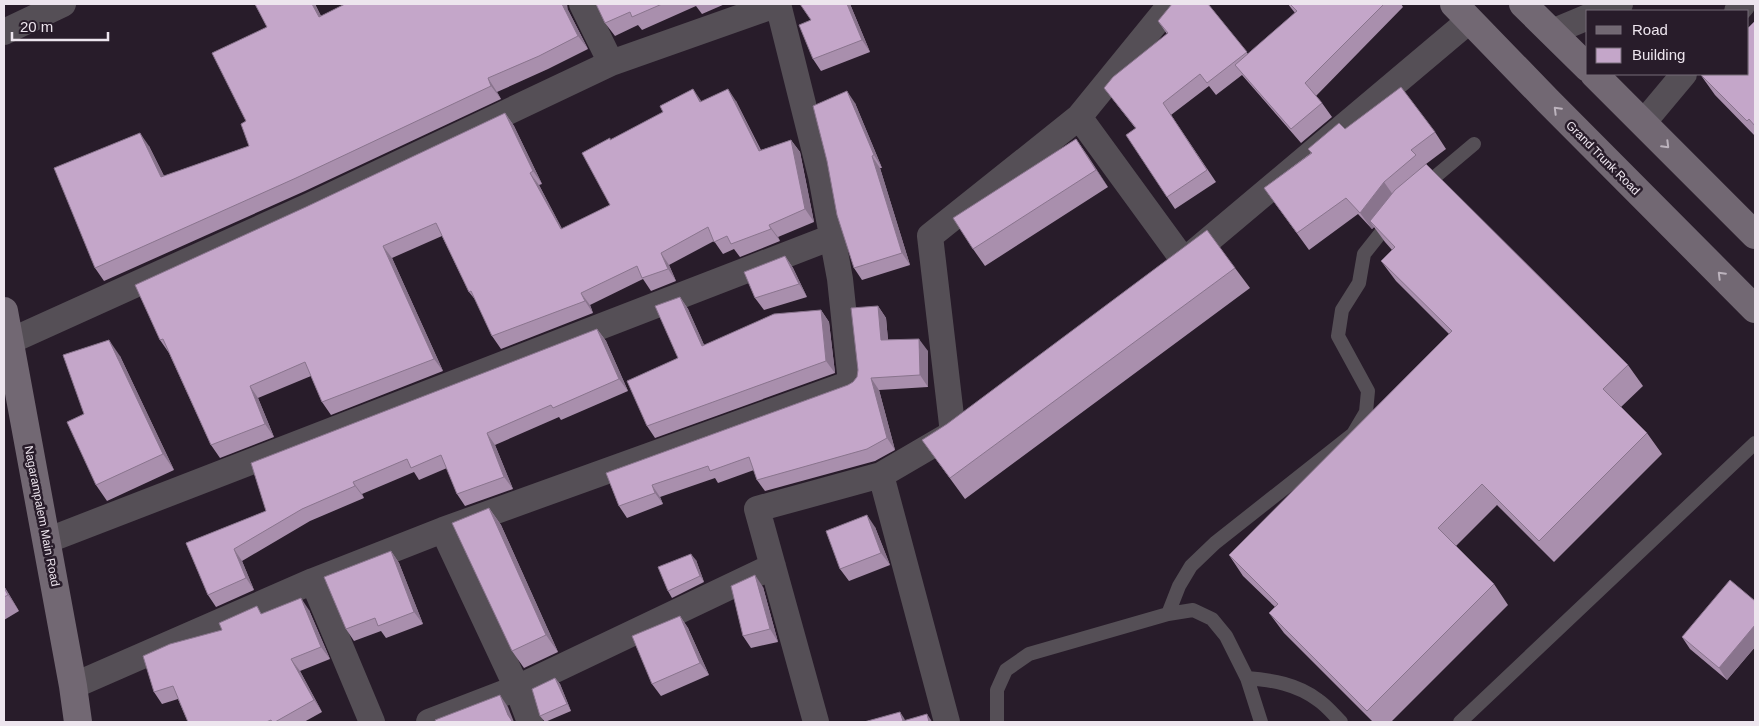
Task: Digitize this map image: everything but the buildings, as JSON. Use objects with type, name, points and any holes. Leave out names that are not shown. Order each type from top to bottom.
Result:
[{"type":"main road","points":[[1523,4],[1586,66]]},
{"type":"main road","name":"Grand Trunk Road","points":[[1462,12],[1637,192],[1755,309]]},
{"type":"main road","points":[[1595,75],[1755,235]]},
{"type":"main road","name":"Nagarampalem Main Road","points":[[4,310],[6,343],[46,541],[78,722]]},
{"type":"street","points":[[4,32],[63,4]]},
{"type":"street","points":[[582,4],[611,63]]},
{"type":"street","points":[[6,343],[311,205],[611,63],[778,4],[821,176],[840,279],[851,383],[442,530],[313,580],[73,686]]},
{"type":"street","points":[[953,433],[930,236],[1080,117],[1171,4]]},
{"type":"street","points":[[1605,10],[1620,4]]},
{"type":"street","points":[[1080,117],[1176,267],[1462,12]]},
{"type":"street","points":[[1552,32],[1586,18]]},
{"type":"street","points":[[1643,122],[1683,75]]},
{"type":"street","points":[[46,541],[832,237]]},
{"type":"street","points":[[816,722],[757,509],[881,475],[953,433],[977,416]]},
{"type":"street","points":[[881,475],[947,722]]},
{"type":"street","points":[[442,530],[517,688],[530,722]]},
{"type":"street","points":[[428,722],[517,688],[774,566]]},
{"type":"street","points":[[313,580],[372,722]]},
{"type":"lane","points":[[1410,199],[1474,144]]},
{"type":"lane","points":[[1168,614],[1179,586],[1192,566],[1215,543],[1353,434],[1366,412],[1368,391],[1338,336],[1342,310],[1360,283],[1364,254],[1397,212]]},
{"type":"lane","points":[[1460,722],[1755,443]]},
{"type":"lane","points":[[996,722],[996,690],[1006,670],[1030,654],[1168,614],[1193,610],[1212,619],[1226,636],[1247,678],[1261,722]]},
{"type":"lane","points":[[1247,678],[1272,680],[1296,686],[1318,700],[1342,722]]}]
